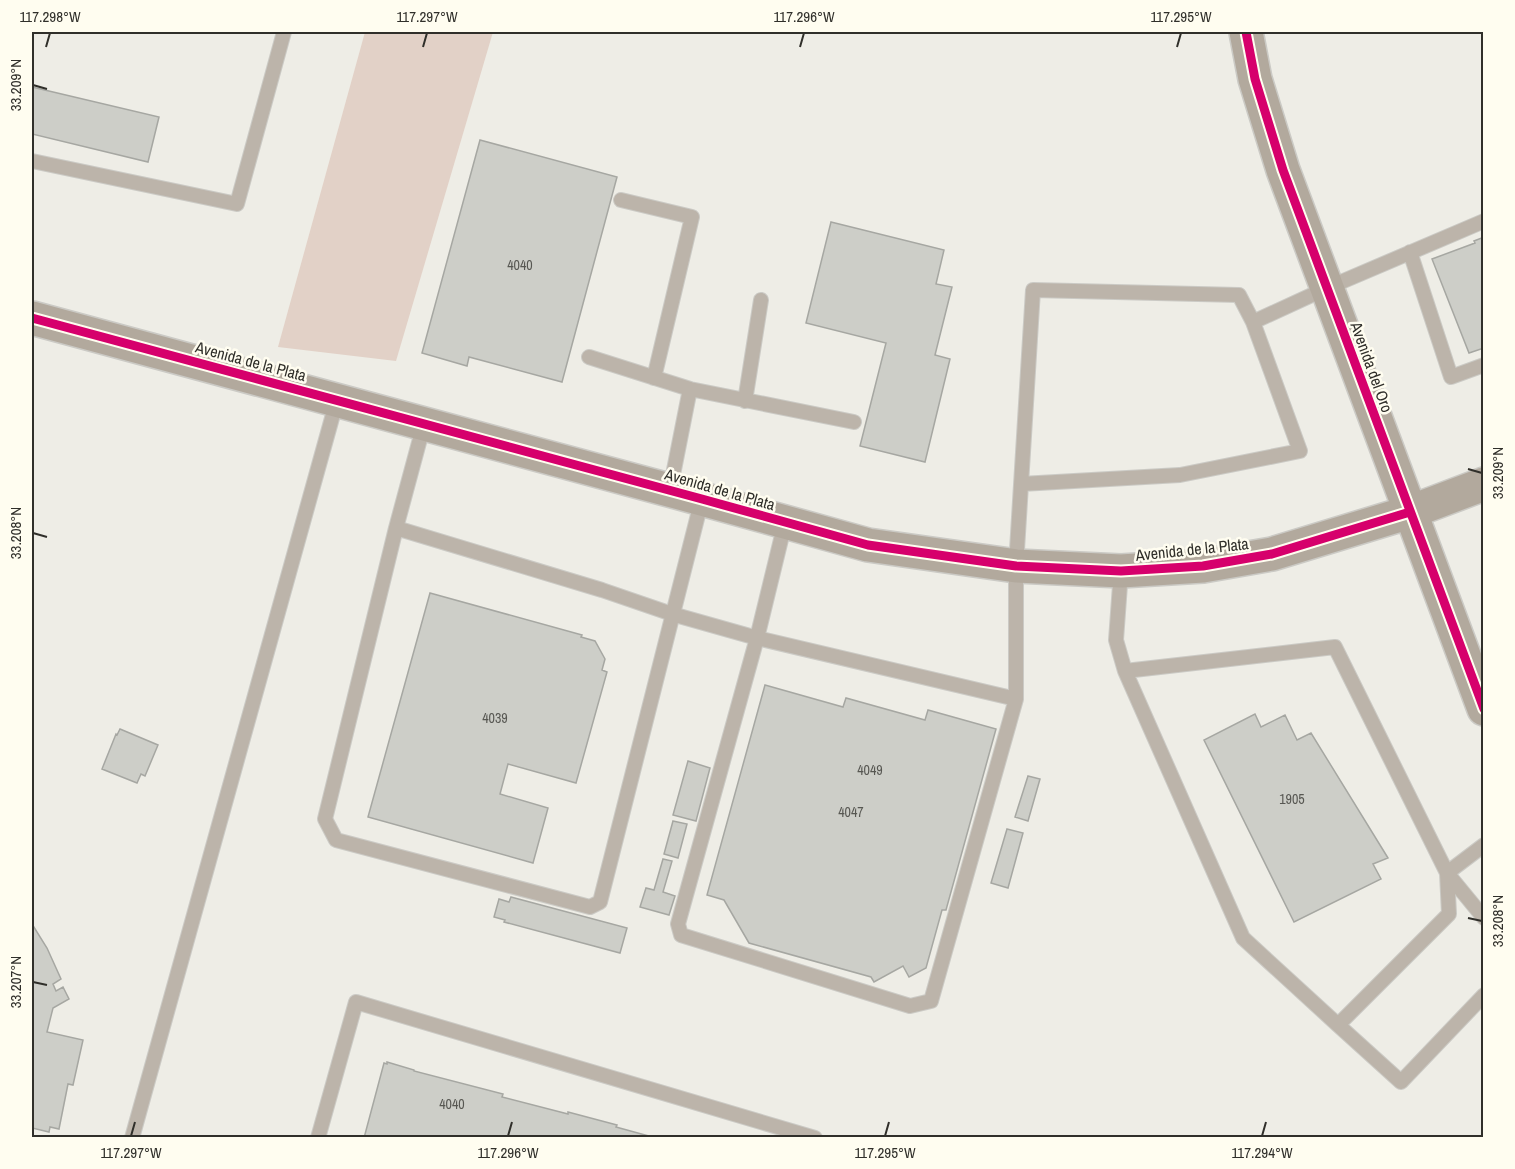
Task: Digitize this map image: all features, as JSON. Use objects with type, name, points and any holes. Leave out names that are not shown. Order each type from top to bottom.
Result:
[{"type":"street","name":"Avenida del Oro","points":[[1246,32],[1256,79],[1283,170],[1484,709]]},
{"type":"street","name":"Avenida de la Plata","points":[[32,318],[702,498],[868,545],[1016,566],[1121,571],[1203,566],[1272,554],[1410,512],[1484,484]]},
{"type":"lane","points":[[32,161],[237,204],[284,32]]},
{"type":"lane","points":[[621,200],[692,217],[654,378]]},
{"type":"lane","points":[[1253,322],[1484,220]]},
{"type":"lane","points":[[1410,252],[1451,377],[1484,364]]},
{"type":"lane","points":[[785,523],[758,638],[678,924],[681,935],[910,1006],[931,1001],[1016,699],[1016,566],[1021,484],[1033,290],[1239,295],[1253,322],[1300,451],[1180,475],[1021,484]]},
{"type":"lane","points":[[745,401],[761,300]]},
{"type":"lane","points":[[589,357],[690,389],[854,422]]},
{"type":"lane","points":[[670,490],[690,389]]},
{"type":"lane","points":[[132,1137],[338,400]]},
{"type":"lane","points":[[424,424],[396,528],[325,819],[336,840],[590,907],[600,902],[702,498]]},
{"type":"lane","points":[[396,528],[602,590],[672,614],[758,638],[1016,699]]},
{"type":"lane","points":[[1121,571],[1116,640],[1125,671],[1243,938],[1401,1082],[1484,995]]},
{"type":"lane","points":[[1125,671],[1335,647],[1446,873],[1484,918]]},
{"type":"lane","points":[[1446,873],[1484,845]]},
{"type":"lane","points":[[1338,1025],[1449,914],[1446,873]]},
{"type":"lane","points":[[318,1137],[356,1002],[814,1137]]},
{"type":"shaded area","points":[[365,32],[493,32],[396,361],[278,347]]},
{"type":"building","points":[[32,87],[159,117],[148,162],[32,134]]},
{"type":"building","points":[[480,140],[617,177],[562,382],[469,357],[467,366],[422,353]]},
{"type":"building","points":[[831,222],[944,250],[936,284],[952,287],[935,355],[950,359],[925,462],[860,446],[886,343],[806,323]]},
{"type":"building","points":[[1484,237],[1484,348],[1469,353],[1432,259],[1475,243],[1474,241]]},
{"type":"building","points":[[430,593],[582,635],[581,637],[595,641],[605,659],[602,670],[607,672],[576,783],[508,764],[500,794],[548,808],[533,863],[368,817]]},
{"type":"building","points":[[765,685],[843,707],[846,698],[925,720],[928,710],[996,729],[946,910],[942,910],[926,968],[909,977],[903,966],[874,982],[871,977],[749,943],[724,900],[707,895]]},
{"type":"building","points":[[1255,714],[1261,727],[1285,715],[1297,740],[1311,733],[1388,858],[1373,864],[1381,879],[1294,922],[1204,740]]},
{"type":"building","points":[[120,729],[158,745],[145,776],[141,774],[137,783],[102,769]]},
{"type":"building","points":[[688,761],[710,768],[696,821],[673,815]]},
{"type":"building","points":[[1028,776],[1040,779],[1028,821],[1015,817]]},
{"type":"building","points":[[673,821],[687,824],[678,858],[664,854]]},
{"type":"building","points":[[1007,829],[1023,833],[1008,888],[991,883]]},
{"type":"building","points":[[663,859],[672,861],[663,892],[675,896],[669,915],[640,907],[646,888],[654,890]]},
{"type":"building","points":[[511,897],[627,928],[620,953],[504,922],[505,920],[494,917],[499,899],[509,902]]},
{"type":"building","points":[[32,924],[47,948],[61,979],[53,984],[56,991],[63,987],[69,999],[53,1008],[47,1032],[83,1040],[73,1085],[68,1084],[59,1129],[50,1127],[49,1132],[32,1128]]},
{"type":"building","points":[[387,1062],[503,1094],[502,1097],[617,1125],[616,1127],[656,1138],[364,1138],[384,1063],[387,1064]]},
{"type":"cycle path","points":[[1246,32],[1255,79],[1283,170],[1484,709]]},
{"type":"cycle path","points":[[32,318],[868,545],[1016,566],[1121,571],[1203,566],[1272,554],[1410,512]]}]
